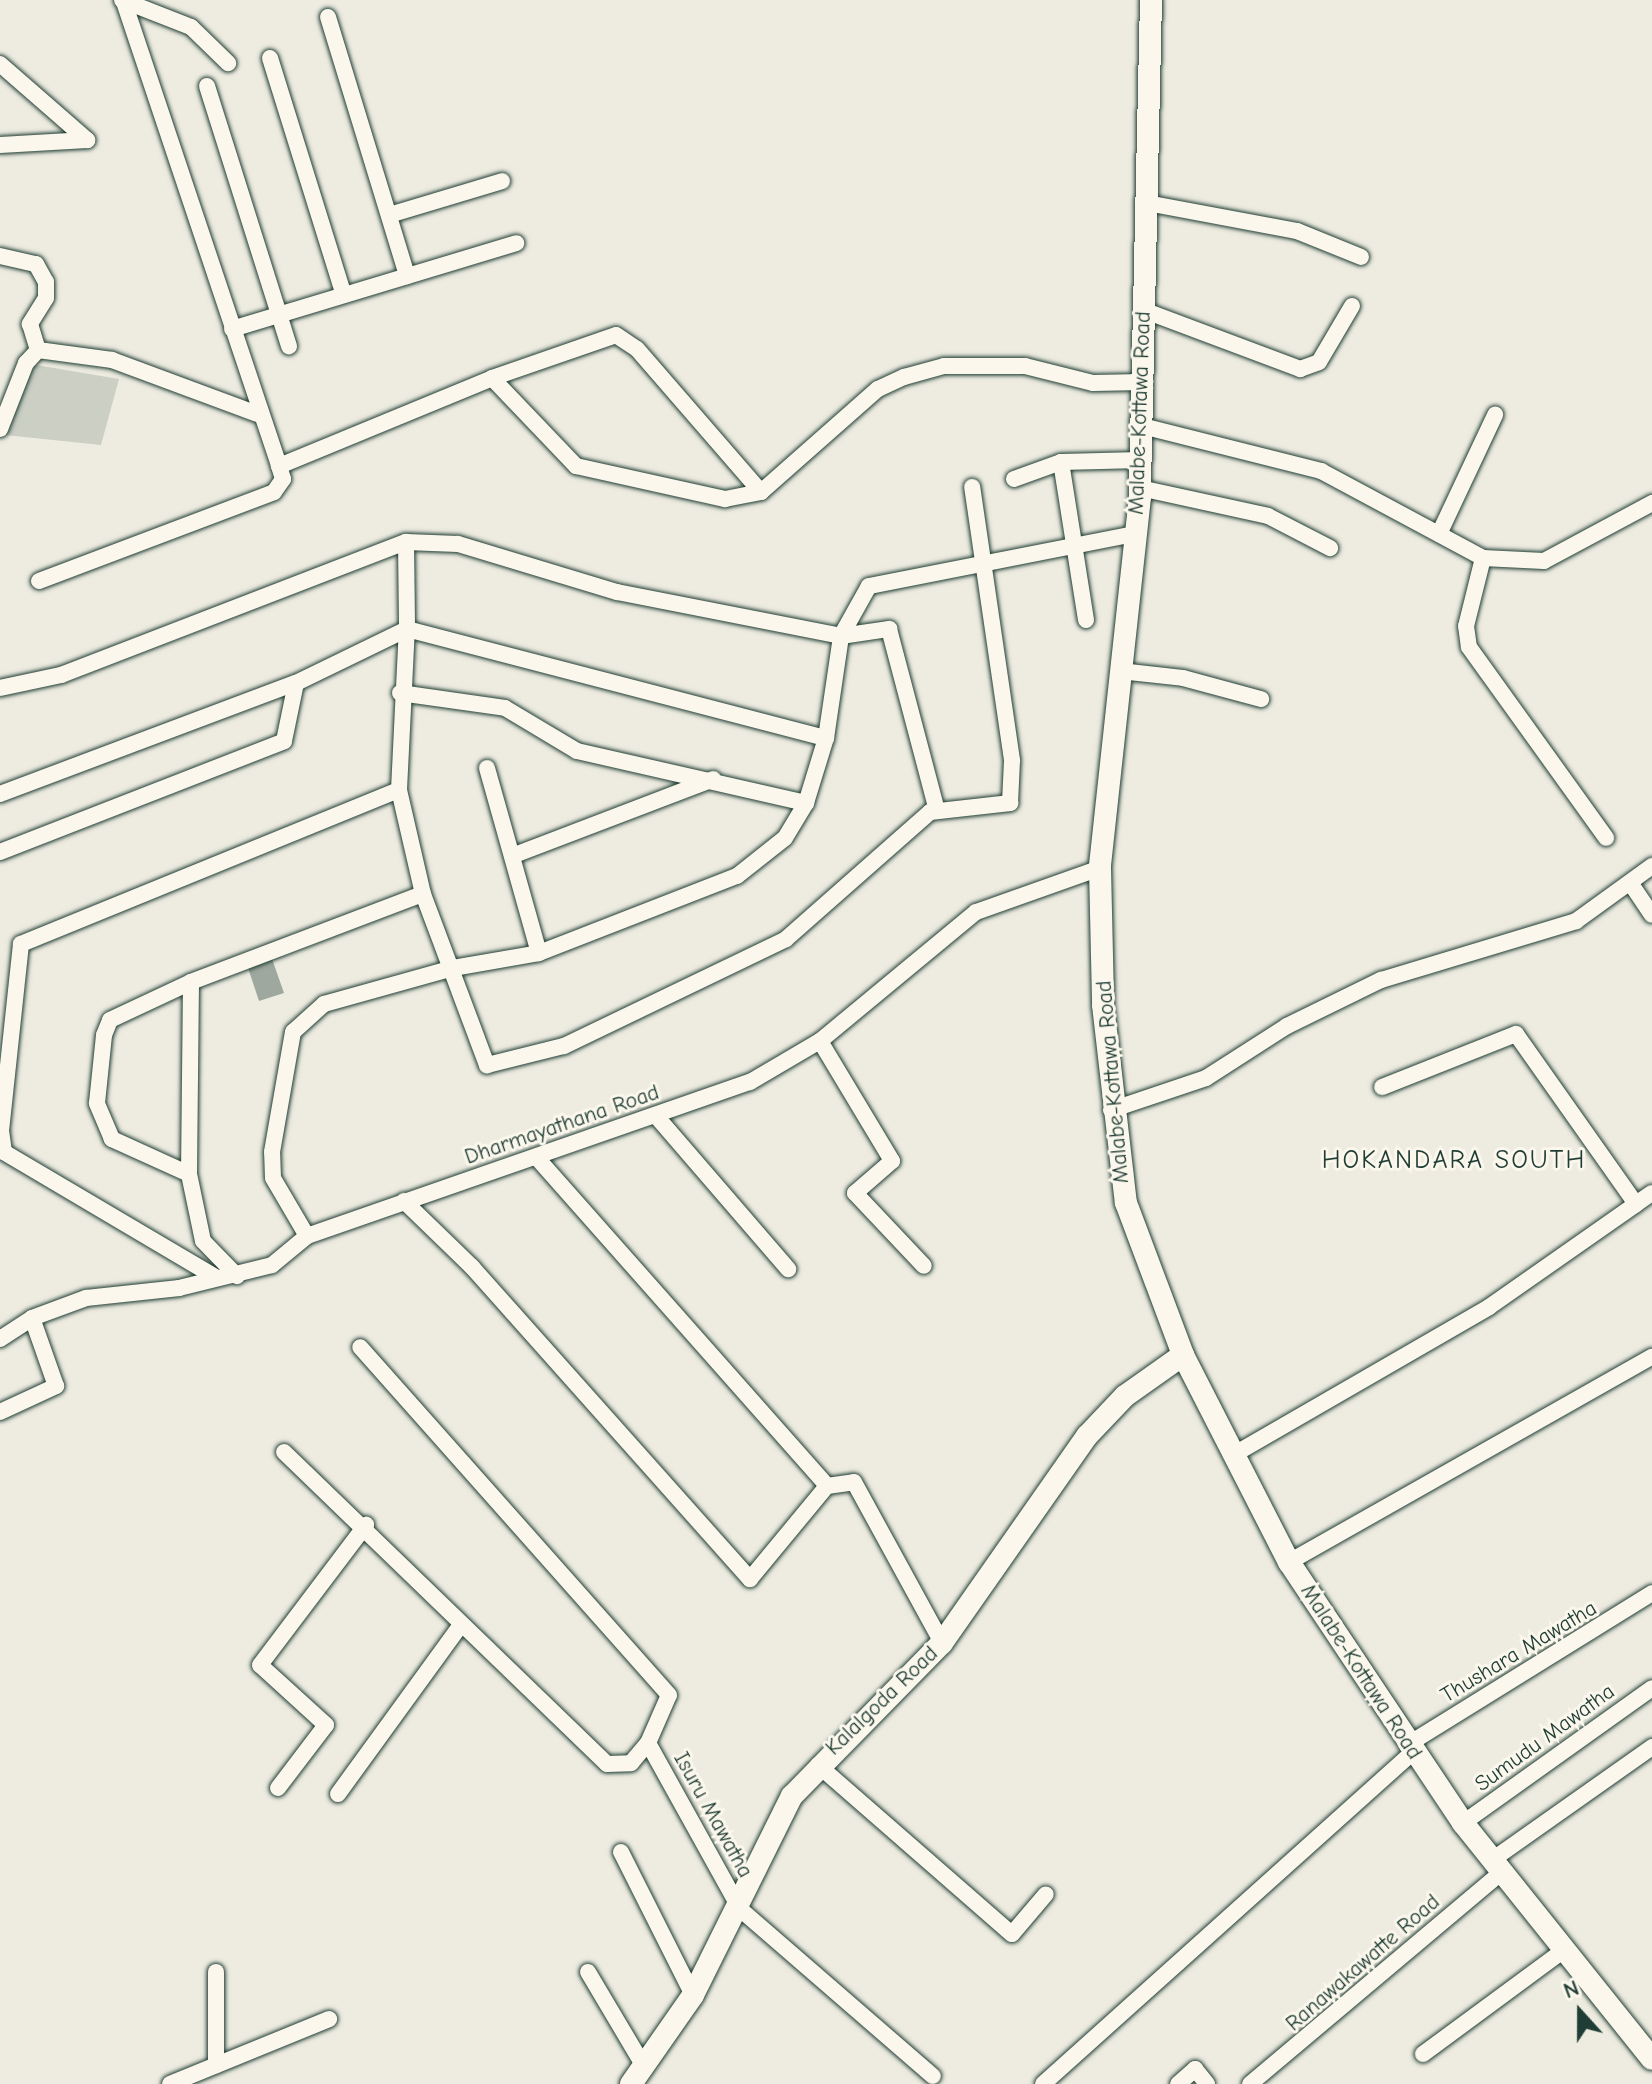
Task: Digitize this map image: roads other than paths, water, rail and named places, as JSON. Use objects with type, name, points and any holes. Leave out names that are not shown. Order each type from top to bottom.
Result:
[{"type":"main road","name":"Malabe-Kottawa Road","points":[[1151,0],[1140,488],[1100,868],[1111,1110],[1126,1203],[1183,1355],[1289,1562],[1409,1749],[1463,1823],[1652,2059]]},
{"type":"main road","name":"Kalalgoda Road","points":[[638,2076],[693,1995],[740,1909],[761,1849],[818,1765],[942,1643],[1087,1436],[1125,1396],[1183,1355]]},
{"type":"street","points":[[131,2],[191,27],[228,63]]},
{"type":"street","points":[[39,581],[274,492],[283,479],[257,414],[131,2]]},
{"type":"street","points":[[328,17],[407,276]]},
{"type":"street","points":[[270,58],[344,295]]},
{"type":"street","points":[[0,64],[87,140],[0,145]]},
{"type":"street","points":[[207,86],[289,346]]},
{"type":"street","points":[[389,215],[502,181]]},
{"type":"street","points":[[1147,203],[1297,231],[1361,257]]},
{"type":"street","points":[[232,329],[516,243]]},
{"type":"street","points":[[0,256],[36,264],[46,282],[46,298],[30,324],[38,350]]},
{"type":"street","points":[[1143,310],[1300,369],[1319,362],[1352,306]]},
{"type":"street","points":[[279,466],[492,378],[616,335],[637,349],[761,492]]},
{"type":"street","points":[[38,350],[112,360],[257,414]]},
{"type":"street","points":[[0,429],[26,363],[38,350]]},
{"type":"street","points":[[492,378],[576,466],[725,499],[761,492],[878,389],[904,377],[944,366],[1025,366],[1093,383],[1143,382]]},
{"type":"street","points":[[1439,534],[1495,415]]},
{"type":"street","points":[[1142,426],[1321,471],[1483,558],[1544,561],[1652,503]]},
{"type":"street","points":[[1014,479],[1061,462],[1141,460]]},
{"type":"street","points":[[1061,462],[1086,620]]},
{"type":"street","points":[[406,542],[407,629],[400,693],[399,790],[423,894],[487,1065],[564,1046],[786,939],[937,811],[1010,803],[1012,760],[980,562],[972,487]]},
{"type":"street","points":[[1140,488],[1268,516],[1330,548]]},
{"type":"street","points":[[307,1236],[273,1178],[272,1152],[293,1032],[324,1004],[453,968],[539,953],[737,876],[785,838],[806,803],[826,738],[841,636],[869,586],[1134,534]]},
{"type":"street","points":[[0,688],[61,675],[406,542],[458,544],[617,592],[841,636],[889,629],[937,811]]},
{"type":"street","points":[[1483,558],[1466,626],[1469,647],[1606,838]]},
{"type":"street","points":[[0,794],[296,683],[407,629],[826,738]]},
{"type":"street","points":[[1120,671],[1183,678],[1261,699]]},
{"type":"street","points":[[0,852],[284,741],[296,683]]},
{"type":"street","points":[[400,693],[505,708],[577,751],[714,779],[806,803]]},
{"type":"street","points":[[487,768],[517,854],[539,953]]},
{"type":"street","points":[[517,854],[714,779]]},
{"type":"street","points":[[217,1278],[4,1152],[1,1131],[21,944],[399,790]]},
{"type":"street","points":[[1111,1110],[1206,1078],[1287,1026],[1381,980],[1576,921],[1652,866]]},
{"type":"street","name":"Dharmayathana Road","points":[[0,1339],[32,1318],[86,1298],[237,1276],[272,1265],[307,1236],[404,1201],[538,1159],[750,1082],[820,1041],[976,912],[1100,868]]},
{"type":"street","points":[[1631,884],[1652,915]]},
{"type":"street","points":[[189,1174],[112,1139],[97,1103],[110,1020],[191,982],[423,894]]},
{"type":"street","points":[[191,982],[189,1174],[203,1241],[237,1276]]},
{"type":"street","points":[[1382,1087],[1516,1034],[1636,1204]]},
{"type":"street","points":[[820,1041],[892,1161],[855,1193],[924,1266]]},
{"type":"street","points":[[657,1117],[788,1269]]},
{"type":"street","points":[[538,1159],[827,1486]]},
{"type":"street","points":[[1233,1455],[1489,1307],[1652,1193]]},
{"type":"street","points":[[404,1201],[472,1267],[750,1579],[827,1486],[854,1482],[942,1643]]},
{"type":"street","points":[[0,1412],[56,1386],[32,1318]]},
{"type":"street","points":[[284,1452],[366,1525],[461,1625],[607,1764],[631,1763],[648,1743],[669,1695],[360,1347]]},
{"type":"street","points":[[1289,1562],[1652,1357]]},
{"type":"street","points":[[278,1788],[326,1725],[260,1665],[366,1525]]},
{"type":"street","name":"Thushara Mawatha","points":[[1043,2084],[1409,1749],[1652,1593]]},
{"type":"street","points":[[338,1794],[461,1625]]},
{"type":"street","name":"Sumudu Mawatha","points":[[1463,1823],[1652,1688]]},
{"type":"street","name":"Isuru Mawatha","points":[[648,1743],[740,1909]]},
{"type":"street","name":"Ranawakawatte Road","points":[[1250,2084],[1497,1866],[1652,1747]]},
{"type":"street","points":[[818,1765],[1012,1934],[1046,1894]]},
{"type":"street","points":[[621,1852],[693,1995]]},
{"type":"street","points":[[740,1909],[933,2076]]},
{"type":"street","points":[[1423,2054],[1564,1950]]},
{"type":"street","points":[[216,1972],[216,2065]]},
{"type":"street","points":[[588,1972],[638,2076]]},
{"type":"street","points":[[170,2084],[329,2019]]},
{"type":"street","points":[[1178,2084],[1195,2069],[1207,2084]]},
{"type":"district","name":"HOKANDARA SOUTH","points":[[1454,1161]]}]
